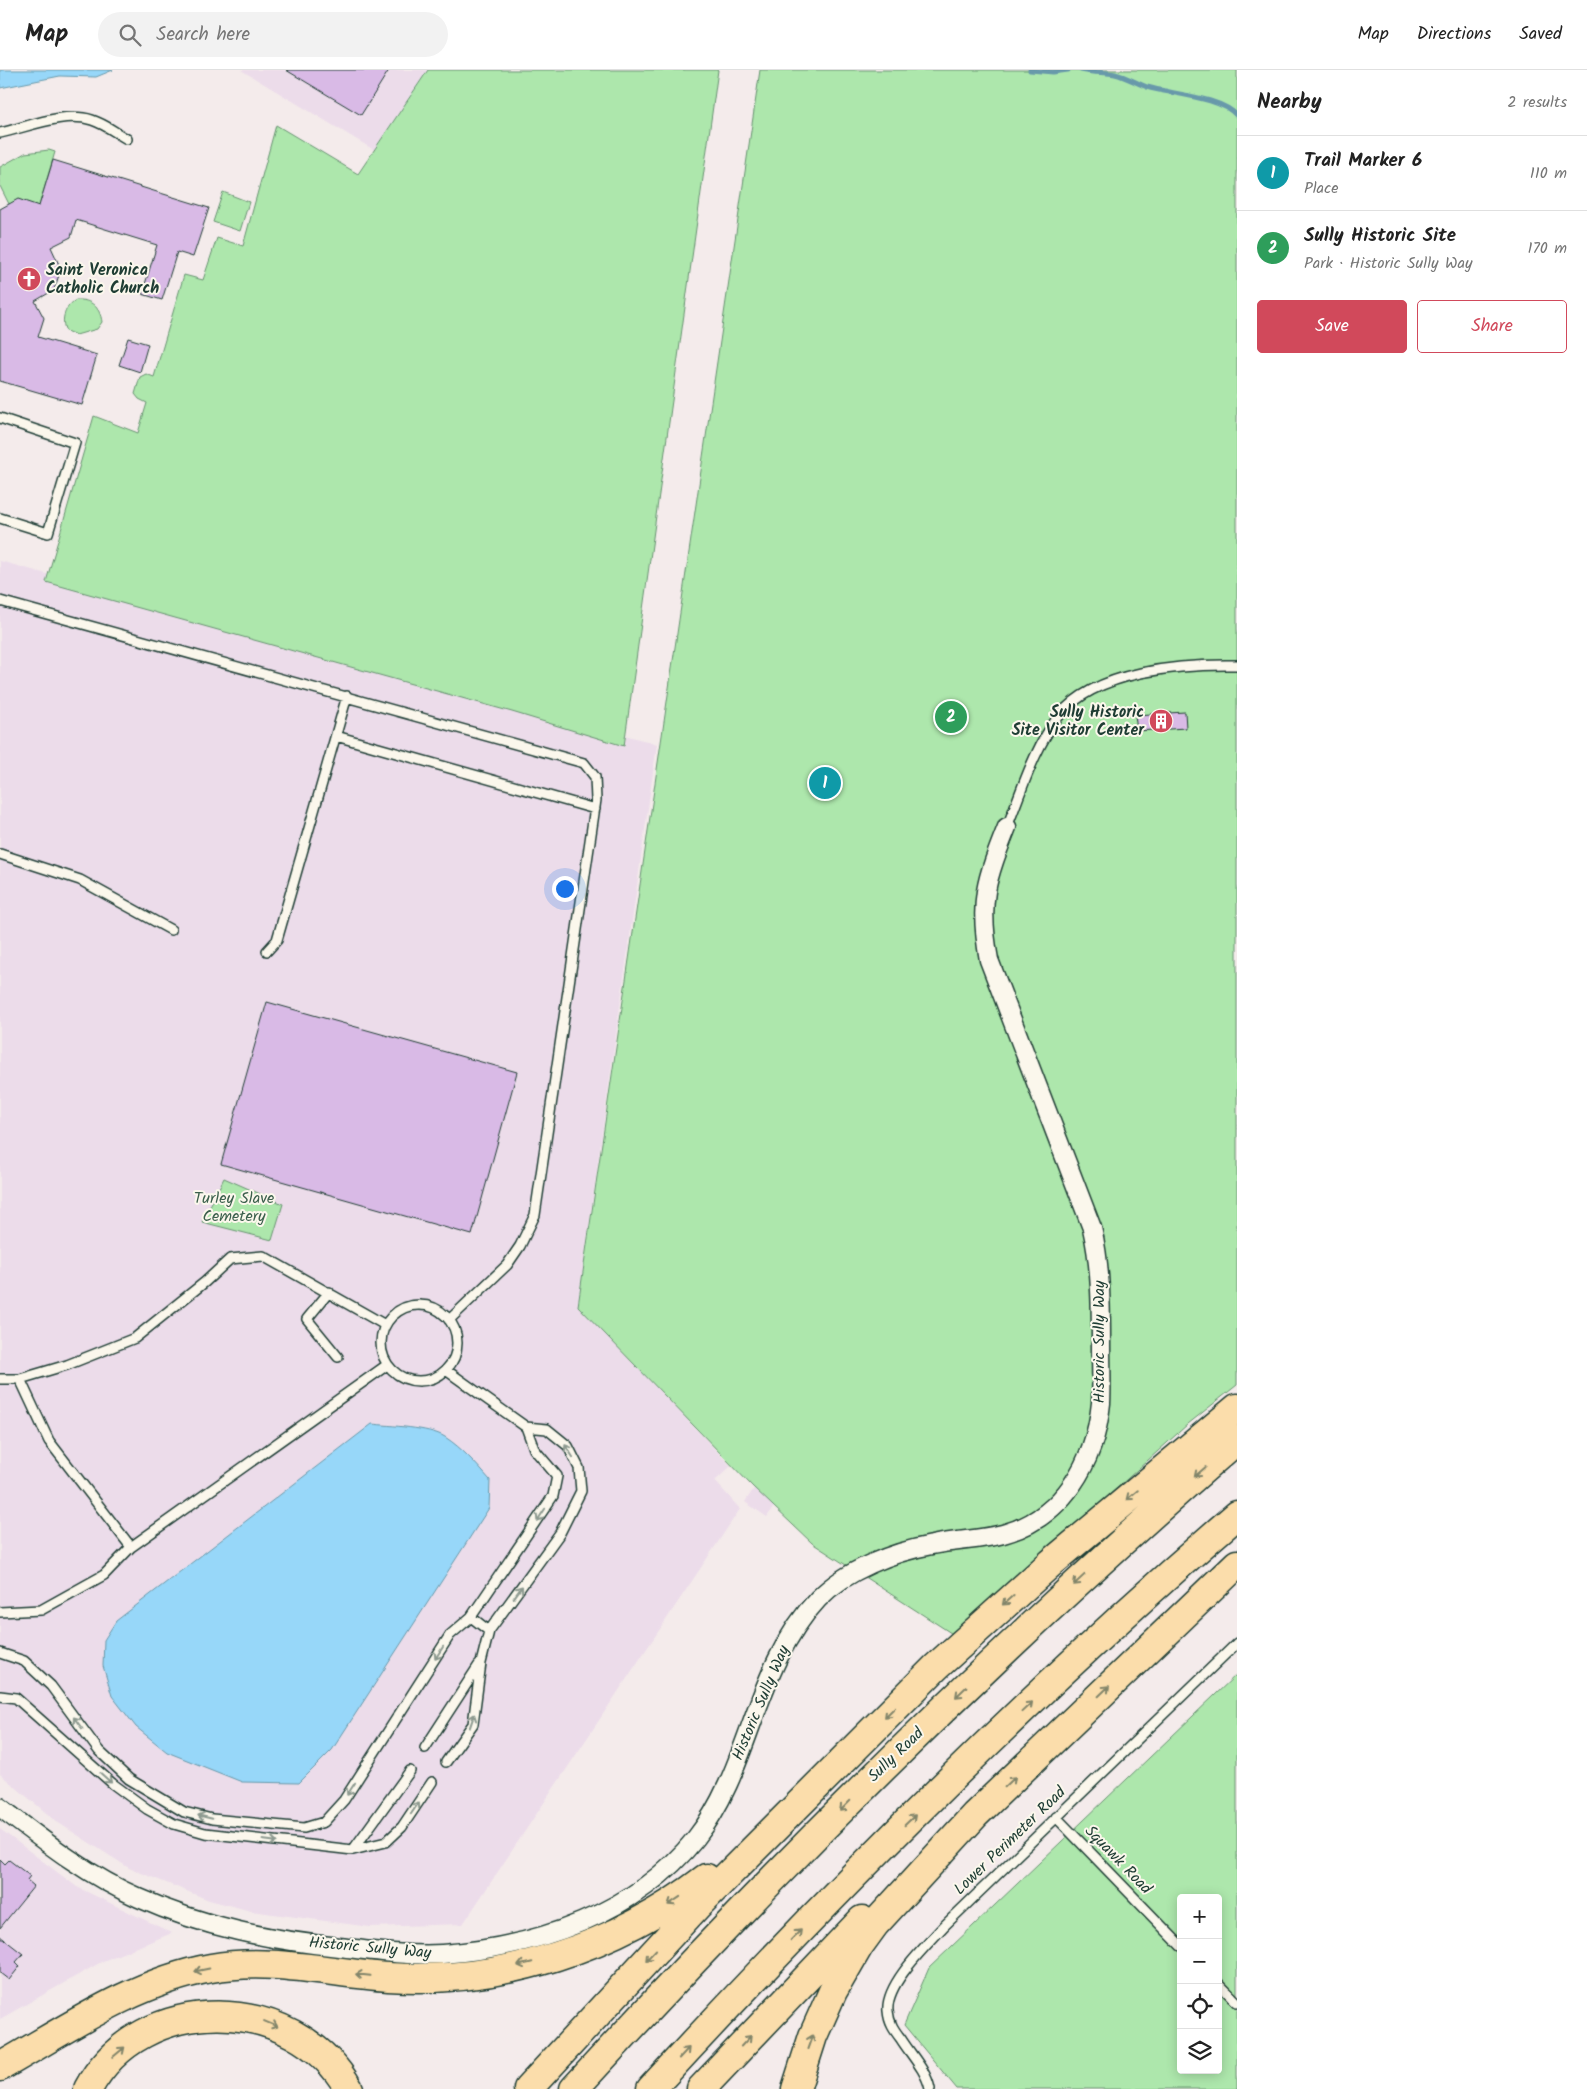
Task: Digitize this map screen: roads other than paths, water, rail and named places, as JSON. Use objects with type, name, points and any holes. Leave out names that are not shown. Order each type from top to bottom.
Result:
[{"type":"highway","points":[[528,2089],[666,1939],[794,1807],[969,1635],[1094,1525],[1237,1408]]},
{"type":"highway","name":"Sully Road","points":[[574,2089],[817,1832],[947,1705],[1086,1574],[1237,1440]]},
{"type":"highway","points":[[651,2089],[754,1978],[905,1825],[1084,1654],[1237,1516]]},
{"type":"highway","points":[[796,2089],[804,2059],[822,2015],[859,1946],[894,1902],[975,1816],[1237,1564]]},
{"type":"highway","points":[[0,2067],[142,1989],[165,1980],[213,1968],[236,1965],[286,1966],[413,1979],[472,1974],[562,1954],[616,1934],[662,1909],[705,1879],[750,1838],[794,1807]]},
{"type":"highway","points":[[701,2089],[880,1902],[921,1862],[975,1816]]},
{"type":"highway","points":[[88,2089],[109,2061],[135,2040],[151,2031],[185,2018],[224,2014],[263,2020],[295,2035],[323,2056],[349,2089]]},
{"type":"street","name":"Historic Sully Way","points":[[0,1807],[69,1859],[115,1886],[186,1917],[240,1932],[323,1945],[423,1954],[467,1951],[568,1928],[616,1906],[663,1872],[696,1838],[718,1803],[781,1650],[801,1620],[830,1588],[885,1558],[930,1545],[1001,1534],[1036,1520],[1051,1510],[1065,1496],[1087,1460],[1101,1403],[1098,1253],[1092,1228],[989,960],[983,928],[984,892],[1007,827]]},
{"type":"lane","points":[[0,133],[51,121],[80,118],[93,120],[127,139]]},
{"type":"lane","points":[[0,418],[75,443],[48,533],[0,518]]},
{"type":"lane","points":[[0,601],[584,763],[595,777],[595,809],[535,1215],[520,1246],[507,1265],[450,1320]]},
{"type":"lane","points":[[1007,827],[1036,756],[1059,716],[1083,695],[1122,677],[1167,670],[1237,664]]},
{"type":"lane","points":[[267,951],[277,940],[347,696]]},
{"type":"lane","points":[[336,736],[595,809]]},
{"type":"lane","points":[[0,854],[80,880],[171,930]]},
{"type":"lane","points":[[0,1379],[20,1380],[67,1365],[135,1338],[205,1282],[230,1259],[263,1256],[385,1325]]},
{"type":"lane","points":[[329,1292],[308,1319],[338,1357]]},
{"type":"lane","points":[[416,1305],[428,1306],[450,1320],[457,1340],[453,1362],[446,1370],[426,1381],[415,1382],[394,1373],[386,1365],[380,1345],[385,1325],[393,1315],[404,1308],[416,1305]]},
{"type":"lane","points":[[0,1612],[41,1610],[104,1574],[131,1547],[386,1365]]},
{"type":"lane","points":[[446,1370],[526,1427],[547,1429],[568,1446],[580,1468],[581,1492],[560,1532],[489,1631],[481,1663],[473,1724],[446,1762]]},
{"type":"lane","points":[[20,1380],[49,1441],[131,1547]]},
{"type":"lane","points":[[0,1654],[24,1661],[51,1686],[99,1751],[129,1779],[184,1812],[212,1819],[304,1828],[324,1822],[344,1800],[450,1635],[470,1617],[553,1496],[557,1476],[534,1449],[526,1427]]},
{"type":"lane","points":[[470,1617],[489,1631]]},
{"type":"lane","name":"Lower Perimeter Road","points":[[930,2089],[925,2074],[891,2026],[887,2010],[889,1998],[895,1986],[917,1956],[944,1926],[1237,1643]]},
{"type":"lane","points":[[424,1748],[481,1663]]},
{"type":"lane","points":[[0,1696],[16,1698],[112,1784],[147,1808],[174,1824],[205,1833],[353,1850],[386,1842],[402,1827],[432,1782]]},
{"type":"lane","points":[[353,1850],[410,1771]]},
{"type":"lane","name":"Squawk Road","points":[[1056,1817],[1177,1942]]},
{"type":"lane","points":[[1222,1988],[1237,2002]]},
{"type":"water","points":[[0,70],[113,70],[96,77],[60,76],[0,88]]},
{"type":"water","points":[[372,1424],[429,1431],[451,1441],[490,1480],[489,1508],[332,1750],[299,1783],[242,1782],[167,1752],[136,1727],[112,1696],[103,1666],[104,1640],[116,1621]]},
{"type":"waterway","points":[[1030,70],[1053,72],[1068,70]]},
{"type":"waterway","points":[[1081,70],[1115,74],[1147,87],[1208,100],[1220,104],[1237,116]]},
{"type":"place","name":"Saint Veronica Catholic Church","points":[[29,279]]},
{"type":"place","name":"Sully Historic Site","points":[[951,717]]},
{"type":"place","name":"Sully Historic Site Visitor Center","points":[[1161,721]]},
{"type":"place","name":"Trail Marker 6","points":[[825,783]]},
{"type":"park label","name":"Turley Slave Cemetery","points":[[234,1207]]}]
